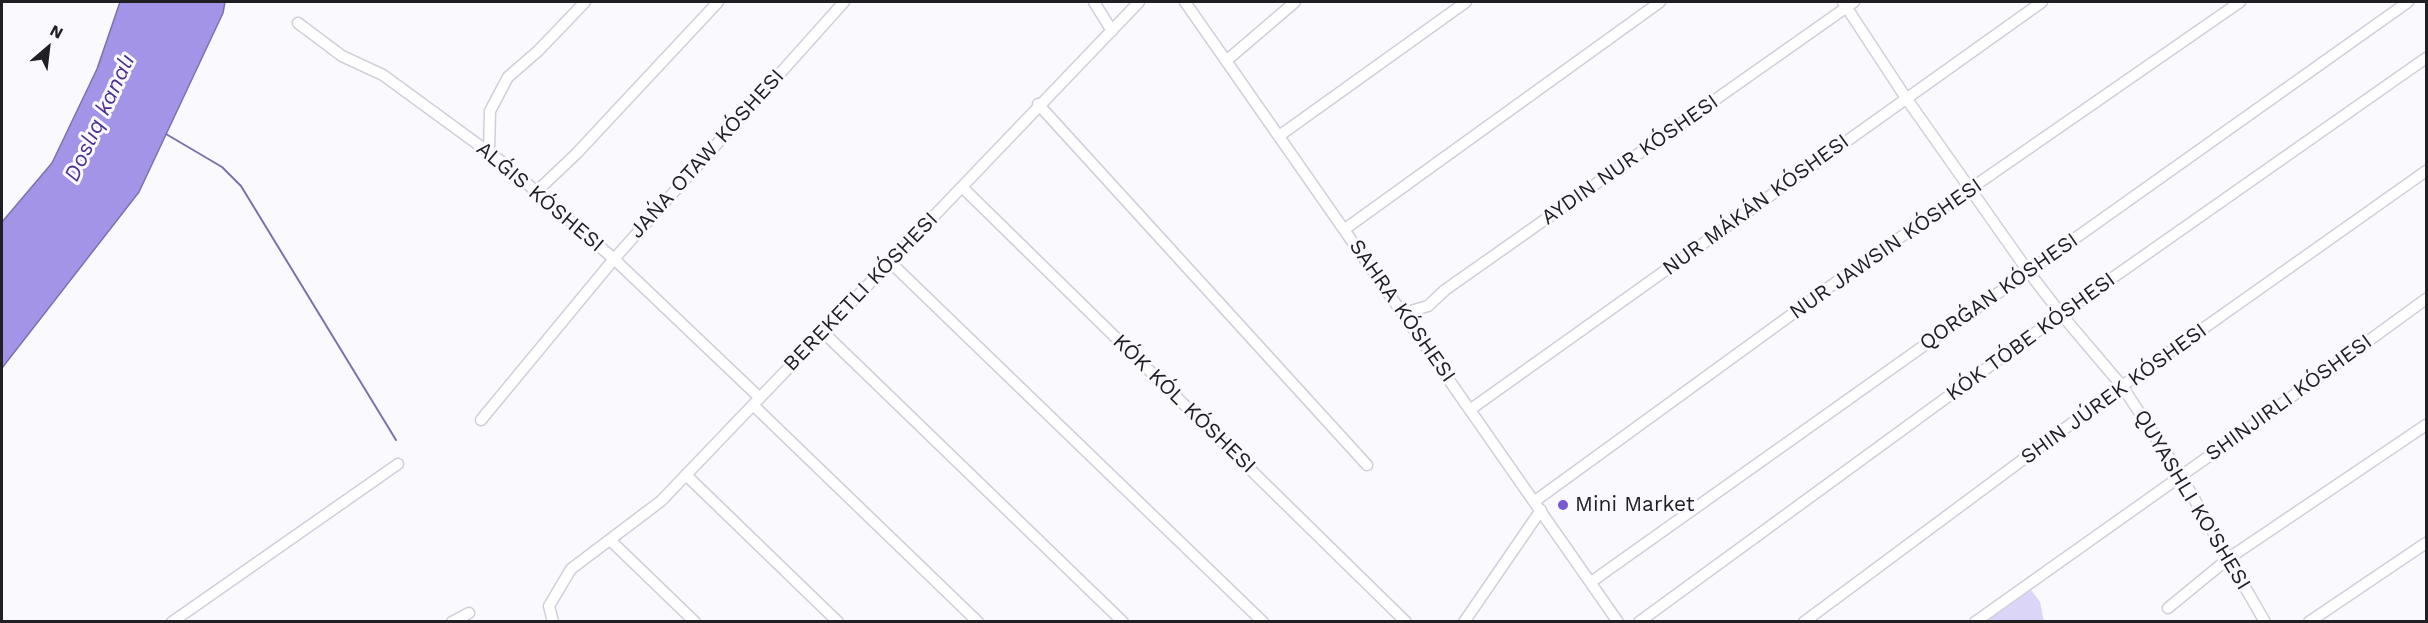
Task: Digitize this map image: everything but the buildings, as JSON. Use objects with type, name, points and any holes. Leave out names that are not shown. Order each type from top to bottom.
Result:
[{"type":"street","points":[[489,152],[490,111],[508,77],[538,51],[585,2]]},
{"type":"street","points":[[536,192],[577,153],[718,2]]},
{"type":"street","name":"JAŃA OTAW KÓSHESI","points":[[481,420],[614,259],[844,2]]},
{"type":"street","points":[[1094,2],[1112,31]]},
{"type":"street","name":"BEREKETLI KÓSHESI","points":[[553,621],[549,606],[571,569],[661,501],[962,187],[1038,104],[1139,2]]},
{"type":"street","name":"SAHRA KÓSHESI","points":[[1185,2],[1618,621]]},
{"type":"street","points":[[1226,61],[1295,2]]},
{"type":"street","points":[[1279,136],[1466,2]]},
{"type":"street","points":[[1345,229],[1660,2]]},
{"type":"street","name":"NUR MÁKÁN KÓSHESI","points":[[1471,409],[2042,2]]},
{"type":"street","points":[[1464,621],[1538,506],[1837,282],[2240,2]]},
{"type":"street","name":"QORǴAN KÓSHESI","points":[[1591,582],[2408,2]]},
{"type":"street","points":[[1404,313],[1428,306],[1445,290],[1848,3]]},
{"type":"street","name":"QUYASHLI KO'SHESI","points":[[1848,3],[1906,98],[2028,271],[2122,386],[2181,476],[2265,621]]},
{"type":"street","points":[[298,23],[342,56],[383,75],[489,152],[614,259],[978,621]]},
{"type":"street","name":"KÓK TÓBE KÓSHESI","points":[[1639,621],[2061,314],[2427,58]]},
{"type":"street","points":[[1038,104],[1367,465]]},
{"type":"street","points":[[1804,621],[2122,386],[2427,171]]},
{"type":"street","name":"KÓK KÓL KÓSHESI","points":[[962,187],[1406,621]]},
{"type":"street","points":[[890,262],[1263,621]]},
{"type":"street","points":[[1975,621],[2427,299]]},
{"type":"street","points":[[824,332],[1123,621]]},
{"type":"street","points":[[2168,608],[2229,558],[2427,425]]},
{"type":"street","points":[[172,621],[398,464]]},
{"type":"street","points":[[686,475],[838,621]]},
{"type":"street","points":[[610,540],[694,621]]},
{"type":"street","points":[[2309,621],[2427,543]]},
{"type":"street","points":[[452,621],[469,613]]},
{"type":"shaded area","points":[[2028,586],[2040,602],[2044,622],[1981,622]]},
{"type":"water","name":"Doslıq kanalı","points":[[120,2],[225,2],[223,13],[139,192],[2,368],[2,222],[52,163],[97,69]]},
{"type":"waterway","points":[[166,134],[222,167],[241,186],[396,440]]},
{"type":"place","name":"Mini Market","points":[[1563,505]]}]
